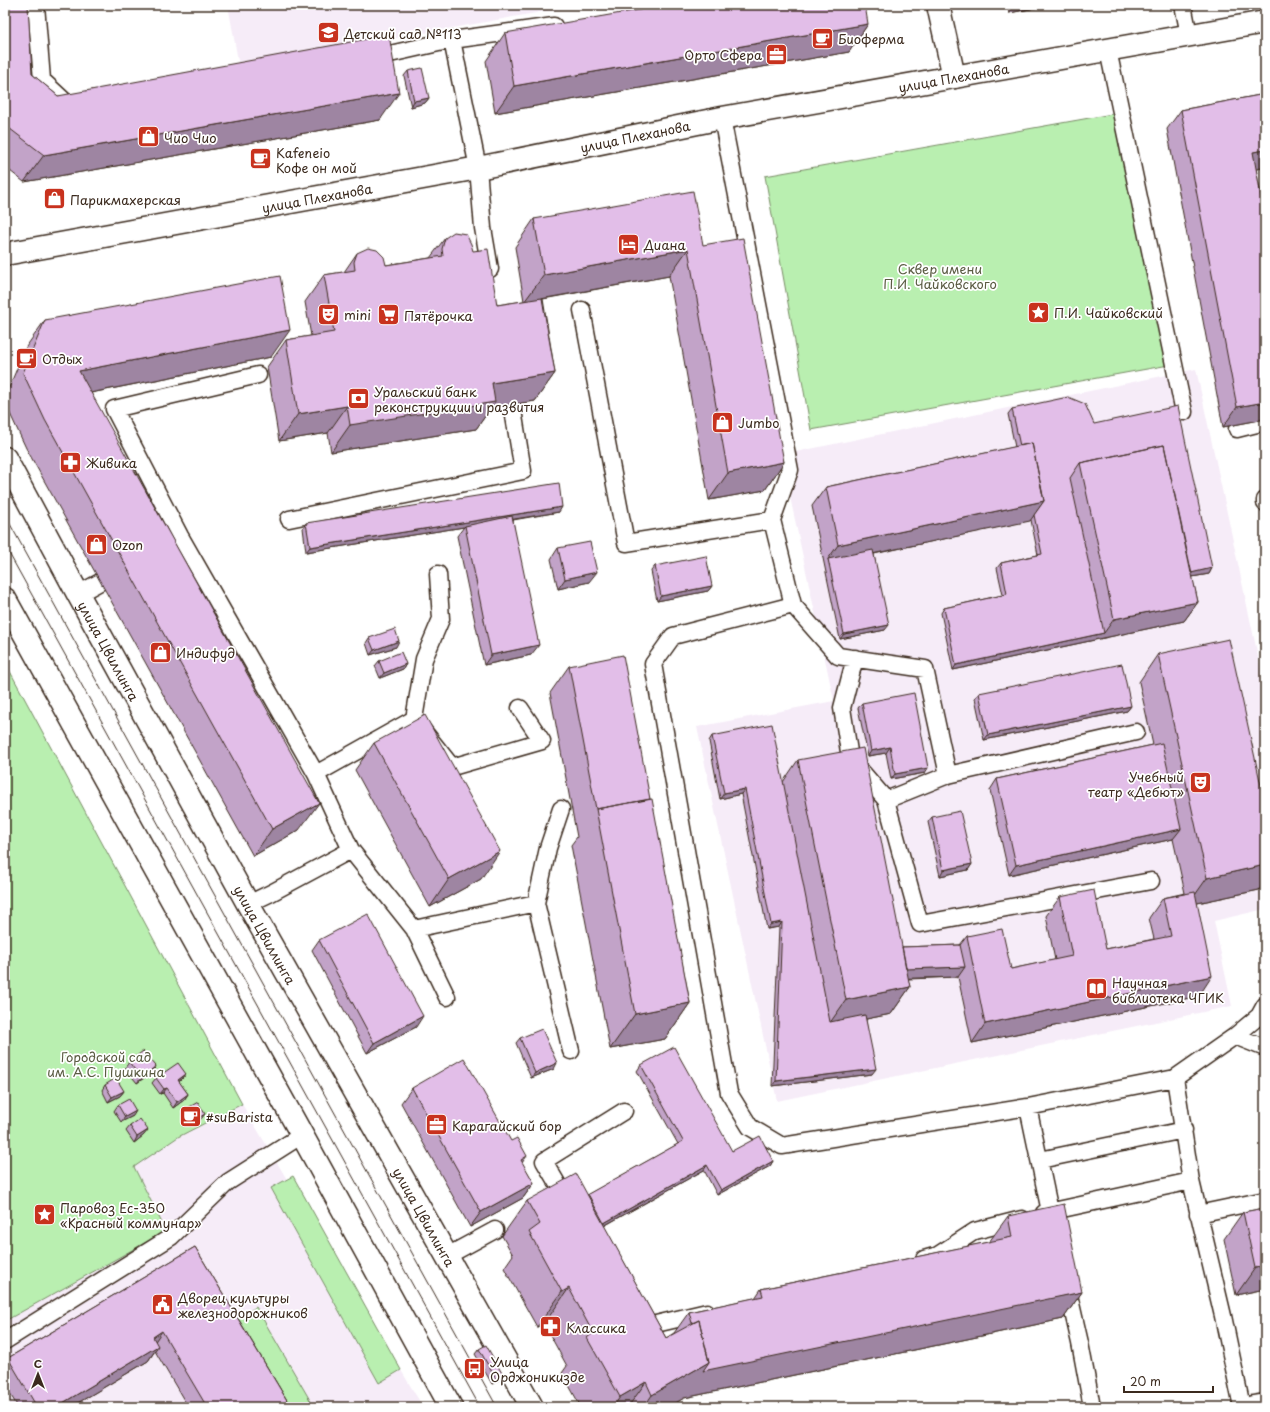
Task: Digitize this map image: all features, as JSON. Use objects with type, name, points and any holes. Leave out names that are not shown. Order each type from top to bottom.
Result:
[{"type":"main road","points":[[938,5],[954,77]]},
{"type":"main road","name":"улица Плеханова","points":[[5,254],[478,168],[722,118],[1265,22]]},
{"type":"main road","name":"улица Цвиллинга","points":[[5,458],[248,904],[532,1407]]},
{"type":"main road","points":[[5,599],[451,1407]]},
{"type":"main road","points":[[1253,1407],[1265,1404]]},
{"type":"lane","points":[[36,5],[42,80],[70,106],[93,102]]},
{"type":"lane","points":[[1183,5],[1189,36]]},
{"type":"lane","points":[[354,62],[452,40],[570,24]]},
{"type":"lane","points":[[452,40],[478,168],[483,228],[492,282]]},
{"type":"lane","points":[[1108,50],[1184,412]]},
{"type":"lane","points":[[722,118],[790,470],[772,520],[793,605],[838,656],[925,669],[948,775]]},
{"type":"lane","points":[[582,310],[626,543],[772,520]]},
{"type":"lane","points":[[258,375],[114,409],[173,540],[316,774],[351,850],[414,929],[447,997]]},
{"type":"lane","points":[[289,519],[523,471],[512,404]]},
{"type":"lane","points":[[1237,429],[1265,422]]},
{"type":"lane","points":[[438,574],[441,619],[424,659],[414,719],[452,766],[542,741],[520,708]]},
{"type":"lane","points":[[78,594],[100,582]]},
{"type":"lane","points":[[793,605],[673,636],[653,664],[729,1093],[750,1127],[782,1146],[1028,1107],[1175,1078],[1235,1036],[1259,1016],[1265,1005]]},
{"type":"lane","points":[[855,658],[842,708],[850,758],[886,800],[920,924],[1151,880]]},
{"type":"lane","points":[[316,774],[414,719]]},
{"type":"lane","points":[[886,800],[948,775],[1136,732]]},
{"type":"lane","points":[[561,810],[548,848],[536,903],[571,1051]]},
{"type":"lane","points":[[248,904],[351,850]]},
{"type":"lane","points":[[414,929],[536,903]]},
{"type":"lane","points":[[1235,1036],[1265,1048]]},
{"type":"lane","points":[[1175,1078],[1198,1214],[1223,1316],[1242,1407]]},
{"type":"lane","points":[[1028,1107],[1055,1235]]},
{"type":"lane","points":[[576,1214],[544,1161],[624,1110]]},
{"type":"lane","points":[[1040,1160],[1184,1130]]},
{"type":"lane","points":[[5,1341],[171,1237],[228,1182],[302,1135]]},
{"type":"lane","points":[[907,1263],[938,1255],[975,1231],[1050,1212],[1192,1181]]},
{"type":"lane","points":[[1198,1214],[1265,1200]]},
{"type":"lane","points":[[447,1256],[495,1230]]},
{"type":"lane","points":[[1064,1273],[1080,1342],[1092,1407]]},
{"type":"lane","points":[[631,1307],[643,1327],[721,1308]]},
{"type":"shaded area","name":"Детский сад №113","points":[[228,5],[575,5],[575,6],[239,66]]},
{"type":"shaded area","points":[[1196,369],[1265,689],[1265,909],[1214,921],[1232,1006],[777,1101],[697,727],[834,701],[781,455]]},
{"type":"shaded area","points":[[242,1104],[423,1407],[5,1407],[5,1321],[166,1232],[134,1167],[178,1137]]},
{"type":"green space","name":"Сквер имени П.И. Чайковского","points":[[1123,112],[1169,365],[811,430],[765,176]]},
{"type":"green space","name":"Городской сад им. А.С. Пушкина","points":[[5,662],[242,1104],[178,1137],[134,1167],[166,1231],[5,1321]]},
{"type":"green space","points":[[293,1176],[401,1370],[379,1383],[271,1188]]},
{"type":"green space","points":[[256,1307],[314,1407],[291,1407],[238,1318]]},
{"type":"building","points":[[5,5],[28,5],[32,74],[58,96],[389,35],[399,93],[44,155],[5,125]]},
{"type":"building","points":[[668,5],[865,5],[868,24],[514,86],[505,33]]},
{"type":"building","points":[[422,68],[429,98],[414,101],[408,71]]},
{"type":"building","points":[[1265,94],[1265,150],[1253,152],[1265,217],[1265,402],[1237,407],[1181,110]]},
{"type":"building","points":[[693,191],[703,245],[743,238],[784,462],[728,473],[688,249],[544,275],[534,219]]},
{"type":"building","points":[[454,232],[466,234],[473,251],[488,249],[497,305],[542,298],[555,373],[492,383],[495,402],[350,425],[347,406],[298,414],[286,340],[334,332],[324,275],[355,270],[354,262],[357,253],[368,248],[377,250],[384,257],[386,265],[443,256],[442,249],[445,238]]},
{"type":"building","points":[[280,276],[290,330],[79,371],[319,803],[272,829],[45,420],[23,373],[45,320]]},
{"type":"building","points":[[1068,397],[1085,404],[1094,424],[1178,406],[1212,568],[1191,573],[1164,445],[1080,463],[1070,478],[1104,633],[956,665],[944,608],[1007,594],[1001,563],[1042,554],[1034,515],[1044,501],[1032,443],[1020,446],[1012,409]]},
{"type":"building","points":[[1032,443],[1044,501],[838,545],[826,487]]},
{"type":"building","points":[[1164,445],[1198,602],[1114,619],[1080,463]]},
{"type":"building","points":[[559,483],[562,507],[310,547],[306,523]]},
{"type":"building","points":[[512,516],[539,645],[491,655],[465,526]]},
{"type":"building","points":[[590,542],[597,572],[565,579],[558,548]]},
{"type":"building","points":[[873,550],[889,625],[844,634],[828,559]]},
{"type":"building","points":[[706,556],[712,586],[661,596],[655,566]]},
{"type":"building","points":[[395,629],[399,641],[374,650],[369,638]]},
{"type":"building","points":[[1229,639],[1265,804],[1265,865],[1207,878],[1158,654]]},
{"type":"building","points":[[401,652],[406,664],[384,673],[379,661]]},
{"type":"building","points":[[623,655],[650,799],[596,809],[569,666]]},
{"type":"building","points":[[1122,664],[1131,706],[988,735],[979,693]]},
{"type":"building","points":[[914,693],[928,768],[895,774],[890,747],[871,751],[862,703]]},
{"type":"building","points":[[425,715],[500,851],[449,879],[374,743]]},
{"type":"building","points":[[772,724],[830,1022],[865,1015],[876,1069],[776,1081],[782,922],[771,924],[745,789],[724,793],[712,736]]},
{"type":"building","points":[[1162,743],[1181,829],[1016,865],[997,779]]},
{"type":"building","points":[[863,748],[910,987],[846,1000],[798,760]]},
{"type":"building","points":[[652,799],[690,1003],[635,1014],[596,809]]},
{"type":"building","points":[[960,811],[972,864],[943,870],[932,817]]},
{"type":"building","points":[[1094,890],[1106,949],[1171,936],[1163,898],[1195,892],[1212,976],[985,1024],[967,936],[1002,929],[1011,969],[1072,956],[1060,897]]},
{"type":"building","points":[[368,914],[423,1016],[374,1043],[319,940]]},
{"type":"building","points":[[960,945],[965,967],[906,969],[902,947]]},
{"type":"building","points":[[542,1029],[557,1063],[535,1073],[520,1038]]},
{"type":"building","points":[[674,1047],[732,1151],[760,1136],[773,1161],[721,1190],[707,1165],[604,1223],[588,1194],[683,1141],[641,1065]]},
{"type":"building","points":[[143,1051],[156,1066],[141,1078],[129,1062]]},
{"type":"building","points":[[464,1058],[511,1141],[517,1138],[527,1156],[521,1160],[534,1183],[481,1212],[412,1088]]},
{"type":"building","points":[[178,1063],[186,1074],[178,1080],[188,1094],[177,1102],[167,1088],[164,1089],[156,1078]]},
{"type":"building","points":[[116,1078],[124,1091],[112,1097],[105,1085]]},
{"type":"building","points":[[129,1099],[136,1111],[125,1117],[118,1105]]},
{"type":"building","points":[[198,1102],[205,1114],[193,1121],[186,1109]]},
{"type":"building","points":[[140,1119],[148,1130],[137,1137],[130,1126]]},
{"type":"building","points":[[576,1174],[666,1338],[699,1320],[709,1362],[652,1395],[646,1382],[620,1397],[587,1338],[593,1333],[569,1288],[562,1292],[529,1232],[540,1224],[527,1201]]},
{"type":"building","points":[[1064,1204],[1082,1292],[703,1371],[709,1362],[699,1320],[692,1323],[689,1312],[763,1296],[761,1289],[1012,1237],[1008,1216]]},
{"type":"building","points":[[1265,1208],[1265,1266],[1255,1268],[1243,1212]]},
{"type":"building","name":"Дворец культуры железнодорожников","points":[[195,1247],[291,1407],[207,1407],[162,1331],[153,1337],[158,1346],[56,1407],[37,1407],[8,1358]]},
{"type":"building","points":[[486,1345],[503,1375],[496,1379],[479,1349]]},
{"type":"tram line","points":[[5,515],[497,1407]]},
{"type":"tram line","points":[[5,546],[480,1407]]},
{"type":"place","name":"Детский сад №113","points":[[328,33]]},
{"type":"place","name":"Биоферма","points":[[823,38]]},
{"type":"place","name":"Орто Сфера","points":[[777,54]]},
{"type":"place","name":"Чио Чио","points":[[148,137]]},
{"type":"place","name":"Kafeneio Кофе он мой","points":[[260,159]]},
{"type":"place","name":"Парикмахерская","points":[[55,199]]},
{"type":"place","name":"Диана","points":[[629,244]]},
{"type":"place","name":"П.И. Чайковский","points":[[1039,312]]},
{"type":"place","name":"mini","points":[[328,314]]},
{"type":"place","name":"Пятёрочка","points":[[389,315]]},
{"type":"place","name":"Отдых","points":[[26,358]]},
{"type":"place","name":"Уральский банк реконструкции и развития","points":[[358,398]]},
{"type":"place","name":"Jumbo","points":[[723,422]]},
{"type":"place","name":"Живика","points":[[70,462]]},
{"type":"place","name":"Ozon","points":[[96,544]]},
{"type":"place","name":"Индифуд","points":[[160,652]]},
{"type":"place","name":"Учебный театр «Дебют»","points":[[1200,783]]},
{"type":"place","name":"Научная библиотека ЧГИК","points":[[1097,989]]},
{"type":"place","name":"#suBarista","points":[[191,1116]]},
{"type":"place","name":"Карагайский бор","points":[[436,1125]]},
{"type":"place","name":"Паровоз Ес-350 «Красный коммунар»","points":[[44,1214]]},
{"type":"place","name":"Дворец культуры железнодорожников","points":[[162,1304]]},
{"type":"place","name":"Классика","points":[[550,1327]]},
{"type":"place","name":"Улица Орджоникизде","points":[[475,1368]]}]
